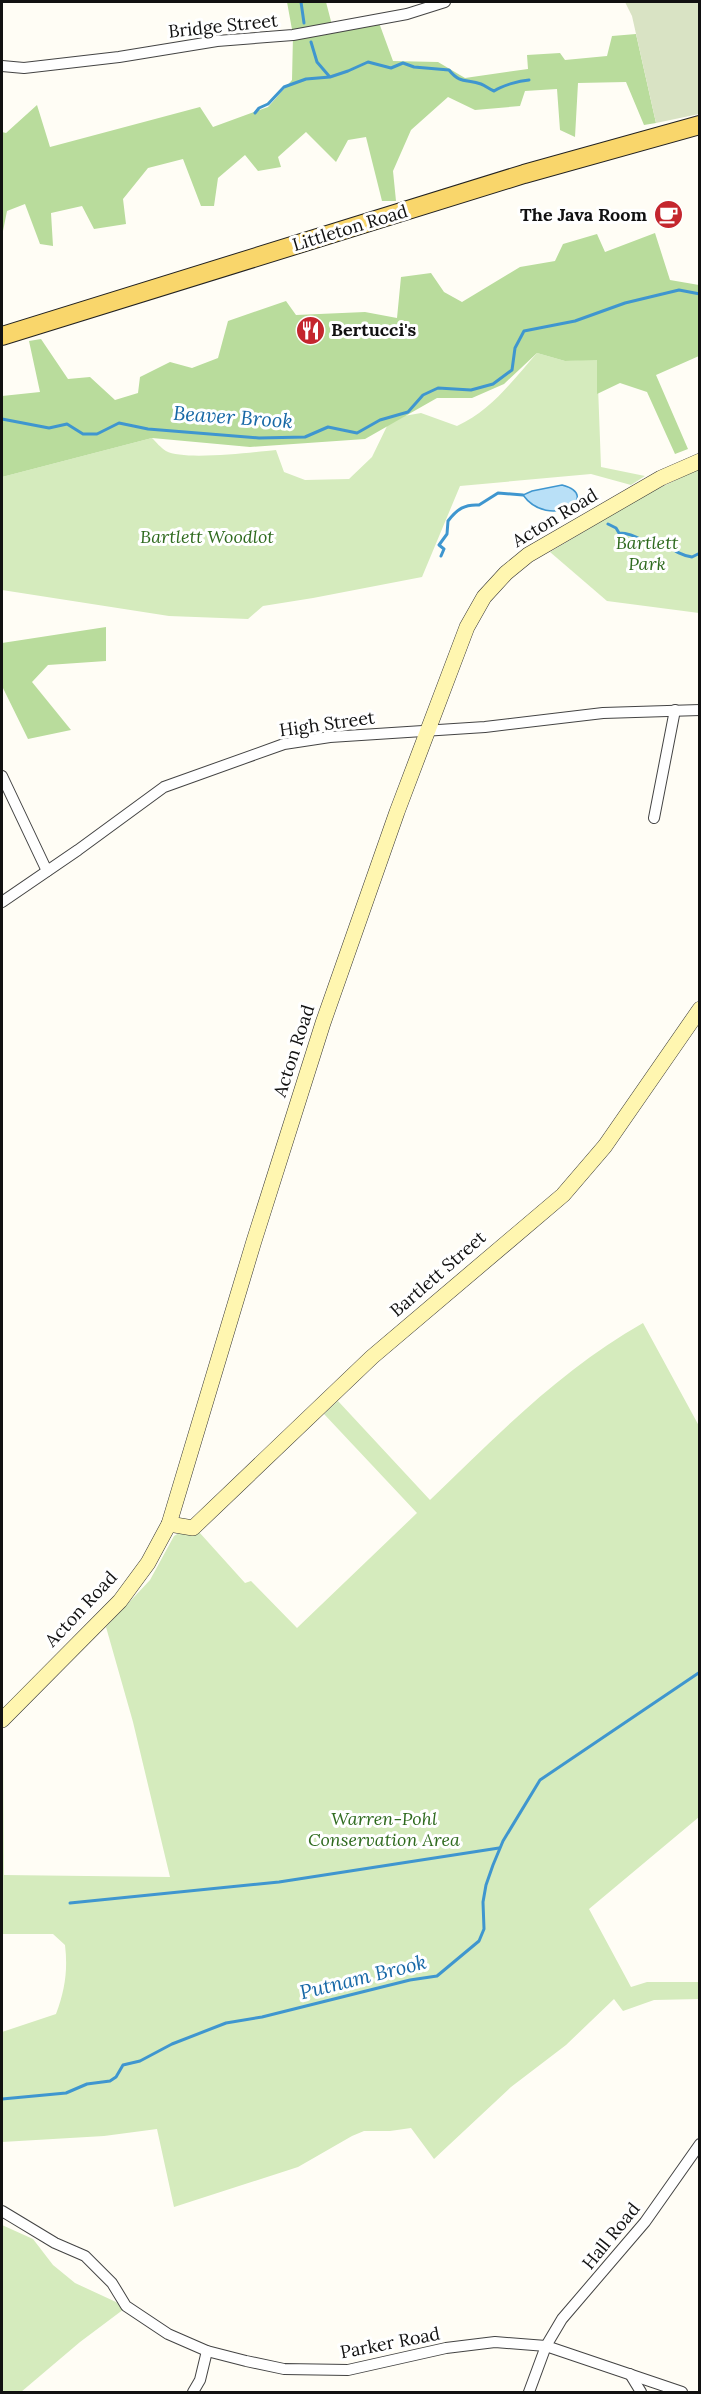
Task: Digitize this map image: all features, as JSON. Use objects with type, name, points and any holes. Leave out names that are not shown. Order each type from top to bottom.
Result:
[{"type":"main road","name":"Littleton Road","points":[[2,336],[544,168],[699,125]]},
{"type":"main road","name":"Acton Road","points":[[2,1720],[120,1600],[148,1563],[169,1524],[254,1240],[323,1023],[467,627],[484,597],[506,573],[528,555],[661,478],[699,461]]},
{"type":"main road","name":"Bartlett Street","points":[[169,1524],[193,1528],[372,1357],[563,1195],[605,1146],[699,1009]]},
{"type":"street","name":"Bridge Street","points":[[2,66],[24,68],[118,57],[217,41],[293,35],[407,14],[445,2]]},
{"type":"street","points":[[654,818],[675,710]]},
{"type":"street","name":"High Street","points":[[2,902],[164,787],[284,744],[330,737],[484,727],[603,713],[699,710]]},
{"type":"street","points":[[2,776],[48,871]]},
{"type":"street","name":"Hall Road","points":[[530,2392],[546,2346],[562,2319],[645,2222],[699,2144]]},
{"type":"street","name":"Parker Road","points":[[2,2211],[55,2242],[85,2256],[112,2283],[126,2306],[168,2334],[207,2351],[284,2369],[318,2371],[348,2370],[446,2348],[476,2344],[495,2342],[546,2346],[682,2392]]},
{"type":"street","points":[[193,2392],[200,2380],[207,2351]]},
{"type":"street","points":[[630,2374],[641,2392]]},
{"type":"green space","points":[[287,2],[326,2],[333,29],[378,20],[393,61],[438,62],[465,78],[528,69],[527,55],[560,53],[565,60],[607,56],[612,36],[636,34],[656,123],[644,125],[626,82],[578,83],[575,137],[560,130],[557,89],[525,91],[520,106],[475,110],[448,97],[411,130],[393,171],[396,201],[382,201],[366,137],[348,140],[336,162],[306,132],[278,157],[281,167],[258,171],[245,155],[218,178],[214,206],[201,206],[183,159],[148,168],[123,199],[126,224],[94,229],[82,206],[51,213],[53,246],[40,244],[25,204],[7,211],[2,236],[2,132],[6,133],[37,105],[50,147],[200,107],[213,127],[268,107],[292,80],[293,35]]},
{"type":"green space","points":[[625,2],[699,2],[699,114],[656,123],[632,16]]},
{"type":"green space","points":[[655,233],[670,280],[699,285],[699,356],[656,375],[688,449],[675,454],[647,392],[620,383],[597,394],[597,360],[565,361],[537,353],[504,384],[472,398],[437,398],[365,439],[250,447],[152,438],[2,477],[2,396],[40,392],[29,341],[41,339],[68,379],[90,377],[115,400],[138,393],[140,377],[170,362],[192,368],[218,358],[228,321],[286,301],[296,315],[365,312],[397,318],[401,277],[431,273],[444,292],[462,302],[520,267],[555,261],[563,244],[597,234],[605,252]]},
{"type":"green space","name":"Bartlett Woodlot","points":[[537,353],[565,361],[597,359],[601,467],[645,476],[631,485],[591,474],[460,486],[422,577],[263,606],[248,619],[169,616],[2,590],[2,477],[152,438],[160,447],[175,454],[220,455],[276,450],[284,472],[305,480],[349,479],[372,457],[388,424],[398,417],[421,413],[457,426],[491,403]]},
{"type":"green space","name":"Bartlett Park","points":[[699,469],[699,613],[607,601],[550,552],[647,494]]},
{"type":"green space","points":[[106,627],[106,661],[48,665],[32,682],[71,730],[28,739],[2,686],[2,643]]},
{"type":"green space","name":"Warren-Pohl Conservation Area","points":[[643,1323],[699,1426],[699,1817],[589,1909],[631,1987],[647,1982],[699,1982],[699,1999],[654,2000],[623,2011],[614,1999],[566,2045],[511,2087],[434,2159],[411,2128],[364,2131],[298,2167],[174,2207],[157,2129],[104,2136],[2,2142],[2,2032],[56,2014],[62,1997],[66,1971],[65,1945],[53,1934],[2,1934],[3,1729],[4,1875],[170,1877],[133,1722],[106,1627],[150,1580],[174,1536],[179,1533],[199,1532],[245,1583],[251,1581],[297,1628],[417,1513],[324,1414],[338,1401],[430,1500],[531,1404],[585,1361]]},
{"type":"green space","points":[[2,2225],[33,2239],[53,2265],[75,2283],[116,2302],[124,2309],[80,2342],[21,2392],[2,2392]]},
{"type":"water","points":[[562,485],[573,490],[577,496],[575,502],[568,508],[558,511],[546,510],[534,505],[523,495],[532,491]]},
{"type":"waterway","points":[[301,2],[304,23]]},
{"type":"waterway","points":[[311,42],[317,62],[329,76]]},
{"type":"waterway","points":[[255,113],[259,108],[268,104],[284,87],[306,79],[330,77],[368,62],[391,68],[403,63],[414,67],[449,70],[460,79],[481,84],[494,91],[529,80]]},
{"type":"waterway","name":"Beaver Brook","points":[[2,419],[49,428],[67,424],[83,434],[97,434],[119,423],[148,429],[259,438],[305,437],[328,427],[357,433],[380,420],[408,412],[423,395],[438,388],[471,390],[493,384],[512,370],[515,348],[524,331],[575,321],[625,303],[679,290],[700,294]]},
{"type":"waterway","points":[[441,556],[444,549],[439,545],[447,534],[448,521],[458,510],[465,506],[479,505],[498,493],[523,495]]},
{"type":"waterway","points":[[608,524],[616,528],[619,533],[631,535],[650,544],[668,545],[692,557],[700,553]]},
{"type":"waterway","name":"Putnam Brook","points":[[2,2099],[66,2093],[87,2084],[110,2081],[116,2077],[123,2065],[140,2061],[172,2044],[226,2023],[262,2017],[410,1980],[437,1976],[479,1941],[484,1929],[483,1902],[486,1885],[493,1865],[503,1841],[540,1780],[700,1672]]},
{"type":"waterway","points":[[70,1903],[279,1882],[499,1848]]},
{"type":"place","name":"The Java Room","points":[[668,215]]},
{"type":"place","name":"Bertucci's","points":[[310,330]]}]
